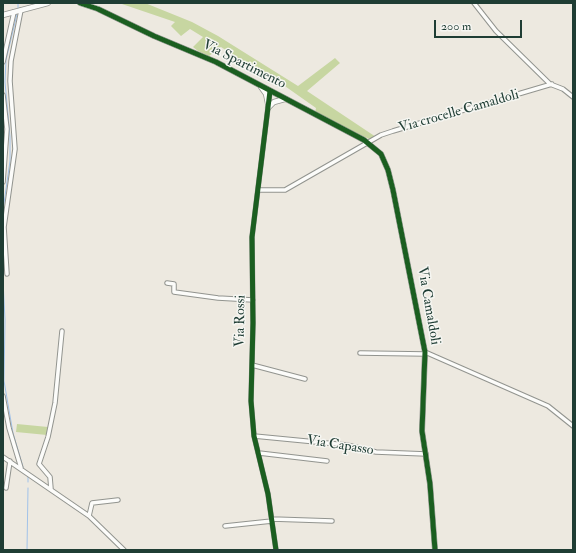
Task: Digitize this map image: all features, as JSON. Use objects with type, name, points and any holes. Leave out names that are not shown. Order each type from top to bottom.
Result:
[{"type":"street","points":[[3,15],[48,3]]},
{"type":"street","name":"Via Spartimento","points":[[80,3],[98,9],[154,36],[216,62],[370,144]]},
{"type":"street","points":[[474,3],[496,31],[551,84],[563,89],[573,97]]},
{"type":"street","points":[[3,62],[18,11]]},
{"type":"street","points":[[7,274],[4,227],[15,149],[10,81],[11,61],[18,11]]},
{"type":"street","name":"Via crocelle Camaldoli","points":[[259,190],[285,190],[370,144],[381,135],[551,84]]},
{"type":"street","points":[[260,86],[266,94],[268,106],[274,102],[285,99]]},
{"type":"street","name":"Via Rossi","points":[[270,91],[252,237],[253,300],[251,401],[254,436],[265,478],[276,550]]},
{"type":"street","points":[[3,95],[7,137],[3,182]]},
{"type":"street","name":"Via Camaldoli","points":[[370,144],[381,154],[388,170],[425,353],[422,431],[426,454],[435,550]]},
{"type":"street","name":"Via Rossi","points":[[167,283],[174,284],[174,292],[253,300]]},
{"type":"street","points":[[50,488],[50,477],[39,464],[48,437],[55,403],[62,331]]},
{"type":"street","points":[[360,353],[425,353],[548,406],[573,426]]},
{"type":"street","points":[[252,365],[305,379]]},
{"type":"street","points":[[3,396],[9,428],[21,468]]},
{"type":"street","name":"Via Capasso","points":[[254,436],[347,445],[376,452],[426,454]]},
{"type":"street","points":[[259,453],[327,461]]},
{"type":"street","points":[[3,456],[89,516],[124,550]]},
{"type":"street","points":[[6,488],[10,461]]},
{"type":"street","points":[[89,516],[92,502],[118,500]]},
{"type":"street","points":[[225,526],[272,520],[332,521]]},
{"type":"green space","points":[[119,3],[145,3],[192,22],[218,36],[298,86],[335,58],[340,63],[307,91],[376,137],[369,139],[315,113],[316,108],[272,77],[264,75],[221,47],[209,56],[198,51],[193,47],[203,37],[190,29],[181,36],[171,26],[175,22]]},
{"type":"green space","points":[[17,424],[48,427],[47,435],[16,432]]},
{"type":"waterway","points":[[18,3],[18,8]]},
{"type":"waterway","points":[[3,210],[10,161],[10,137],[5,82],[6,60],[17,14]]},
{"type":"waterway","points":[[3,280],[5,320],[4,381],[13,433],[23,467]]},
{"type":"waterway","points":[[28,476],[28,482]]},
{"type":"waterway","points":[[27,550],[28,488]]},
{"type":"cycle path","points":[[80,3],[98,9],[154,36],[216,62],[364,140],[381,154],[388,170],[393,190],[425,352],[422,431],[430,484],[435,550]]},
{"type":"cycle path","points":[[270,91],[252,237],[253,323],[251,401],[254,436],[268,494],[276,550]]}]
